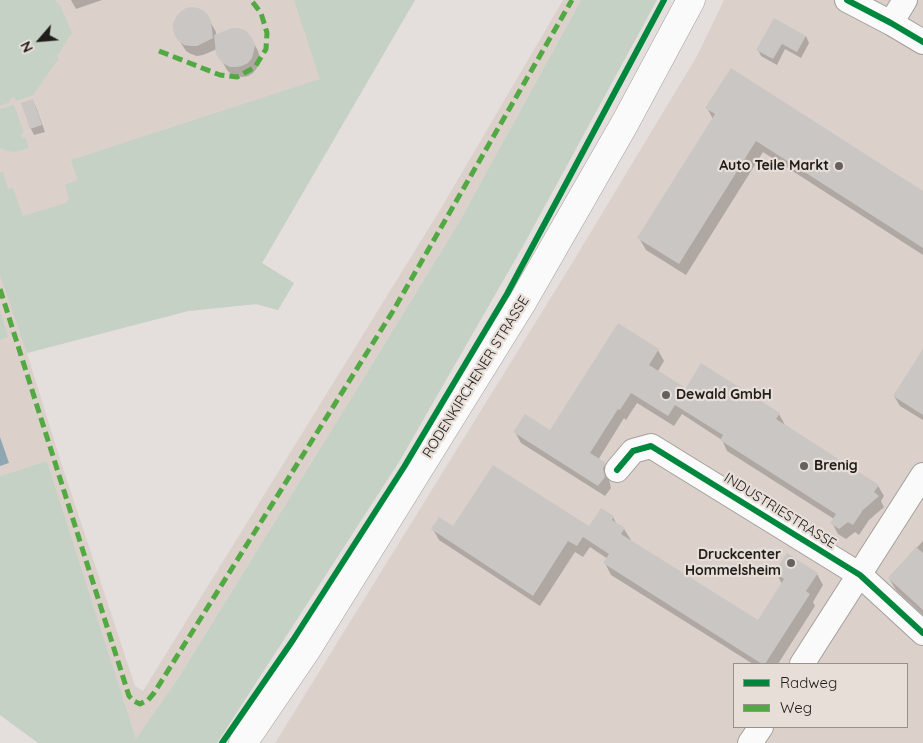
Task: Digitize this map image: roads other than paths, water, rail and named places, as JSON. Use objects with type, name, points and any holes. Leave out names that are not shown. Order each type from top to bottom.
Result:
[{"type":"main road","name":"RODENKIRCHENER STRASSE","points":[[243,743],[307,649],[524,300],[620,131],[691,0]]},
{"type":"main road","points":[[657,63],[677,42],[709,0]]},
{"type":"street","points":[[847,0],[923,42]]},
{"type":"street","points":[[891,23],[905,0]]},
{"type":"street","name":"INDUSTRIESTRASSE","points":[[618,470],[633,451],[651,446],[860,575],[923,633]]},
{"type":"street","points":[[803,663],[923,475]]},
{"type":"street","points":[[750,743],[760,728]]},
{"type":"water","points":[[0,437],[9,463],[0,466]]},
{"type":"place","name":"Auto Teile Markt","points":[[839,166]]},
{"type":"place","name":"Dewald GmbH","points":[[666,395]]},
{"type":"place","name":"Brenig","points":[[804,466]]},
{"type":"place","name":"Druckcenter Hommelsheim","points":[[791,563]]}]
